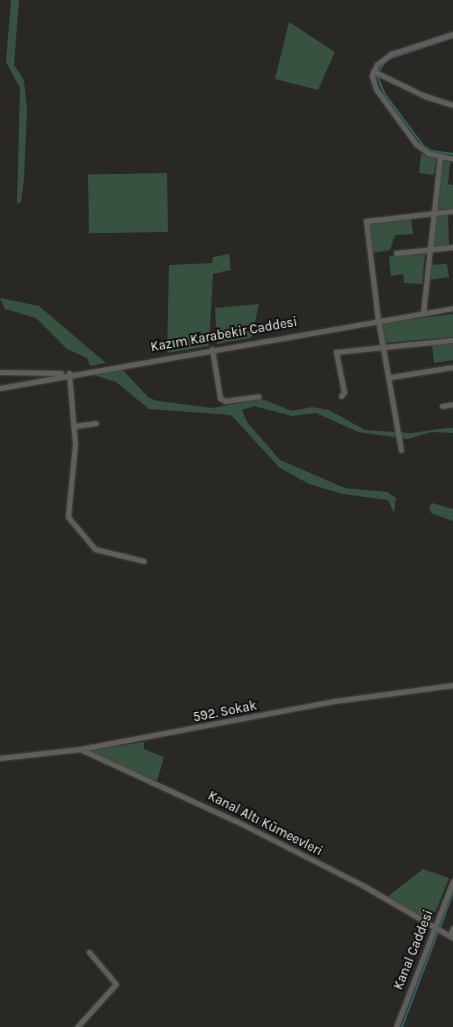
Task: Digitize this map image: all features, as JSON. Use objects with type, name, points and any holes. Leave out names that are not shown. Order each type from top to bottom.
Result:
[{"type":"street","points":[[374,71],[392,54],[453,34]]},
{"type":"street","points":[[374,71],[383,73],[425,96],[453,105]]},
{"type":"street","points":[[374,71],[376,89],[416,144],[440,157],[453,159]]},
{"type":"street","points":[[423,313],[428,250],[440,157]]},
{"type":"street","points":[[401,450],[390,377],[378,320],[366,221],[453,211]]},
{"type":"street","points":[[396,253],[453,247]]},
{"type":"street","name":"Kazım Karabekir Caddesi","points":[[0,388],[72,373],[212,348],[453,308]]},
{"type":"street","points":[[341,396],[344,392],[336,352],[384,345],[453,340]]},
{"type":"street","points":[[212,348],[220,398],[225,401],[259,396]]},
{"type":"street","points":[[390,377],[453,367]]},
{"type":"street","points":[[0,372],[72,373],[75,426],[69,520],[95,550],[144,561]]},
{"type":"street","points":[[442,406],[453,404]]},
{"type":"street","points":[[75,426],[96,423]]},
{"type":"street","name":"592. Sokak","points":[[0,758],[80,749],[335,701],[453,684]]},
{"type":"street","name":"Kanal Altı Kümeevleri","points":[[80,749],[236,821],[364,886],[435,928],[452,936]]},
{"type":"street","name":"Kanal Caddesi","points":[[396,1027],[435,928],[451,894],[453,881]]},
{"type":"street","points":[[452,936],[453,928]]},
{"type":"street","points":[[77,1027],[116,984],[89,952]]},
{"type":"green space","points":[[11,0],[19,0],[14,65],[24,80],[27,111],[24,179],[21,202],[17,204],[20,88],[6,62]]},
{"type":"green space","points":[[289,22],[335,52],[318,90],[275,79]]},
{"type":"green space","points":[[421,154],[437,158],[434,175],[419,173]]},
{"type":"green space","points":[[441,160],[450,162],[448,184],[453,185],[453,209],[435,210]]},
{"type":"green space","points":[[167,173],[168,232],[89,233],[88,174]]},
{"type":"green space","points":[[434,215],[448,215],[449,246],[432,247]]},
{"type":"green space","points":[[411,218],[413,234],[395,235],[390,250],[372,253],[368,223]]},
{"type":"green space","points":[[229,254],[231,270],[213,274],[209,346],[167,353],[169,265],[212,263],[213,257]]},
{"type":"green space","points":[[425,254],[422,284],[404,283],[403,274],[391,276],[389,256]]},
{"type":"green space","points":[[447,264],[449,277],[428,280],[429,265]]},
{"type":"green space","points":[[0,298],[39,306],[106,363],[90,366],[87,358],[67,349],[36,318],[5,309]]},
{"type":"green space","points":[[259,304],[251,338],[217,344],[215,308]]},
{"type":"green space","points":[[453,314],[453,337],[384,343],[381,323]]},
{"type":"green space","points":[[453,343],[453,360],[434,363],[432,344]]},
{"type":"green space","points":[[121,368],[149,398],[158,401],[212,408],[262,399],[292,411],[312,407],[329,410],[365,430],[411,433],[453,428],[453,433],[431,432],[408,439],[358,432],[316,413],[292,416],[254,406],[242,410],[247,422],[280,460],[345,488],[387,492],[396,498],[394,513],[388,500],[343,494],[309,484],[280,468],[231,415],[149,409],[116,382],[91,374]]},
{"type":"green space","points":[[432,503],[453,509],[453,521],[431,513],[429,507]]},
{"type":"green space","points":[[144,742],[144,749],[164,757],[157,781],[105,762],[87,751]]},
{"type":"green space","points":[[423,869],[449,878],[431,923],[387,897]]},
{"type":"waterway","points":[[453,38],[387,60],[377,75],[385,94],[423,145],[432,151],[453,154]]},
{"type":"waterway","points":[[440,928],[453,892]]},
{"type":"waterway","points":[[402,1027],[438,932]]}]
